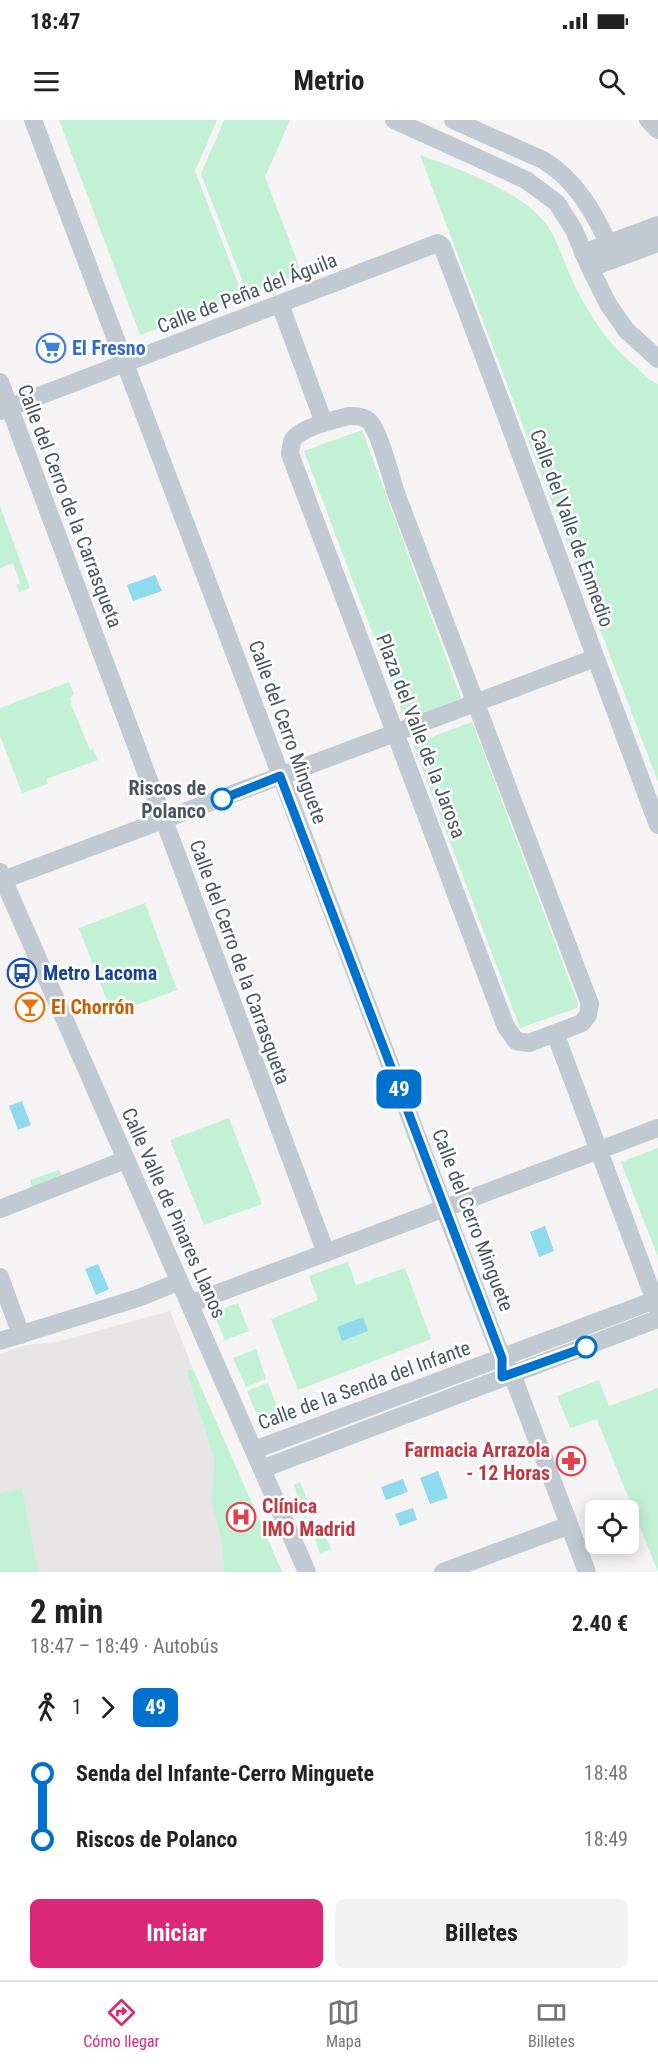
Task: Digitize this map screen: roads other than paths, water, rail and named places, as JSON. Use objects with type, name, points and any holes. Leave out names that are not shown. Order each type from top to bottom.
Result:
[{"type":"street","name":"Calle del Cerro Minguete","points":[[33,120],[502,1358],[575,1572]]},
{"type":"street","points":[[394,120],[526,180],[557,204],[574,230],[586,261],[608,304],[626,330],[658,359]]},
{"type":"street","points":[[453,120],[557,168],[594,212],[609,244]]},
{"type":"street","points":[[648,120],[658,130]]},
{"type":"street","points":[[586,261],[609,244],[658,225]]},
{"type":"street","name":"Calle de Peña del Águila","points":[[5,409],[438,243],[442,246]]},
{"type":"street","points":[[586,261],[658,243]]},
{"type":"street","name":"Calle del Valle de Enmedio","points":[[442,246],[520,449],[658,825]]},
{"type":"street","points":[[280,304],[324,423]]},
{"type":"street","name":"Calle del Cerro de la Carrasqueta","points":[[0,382],[5,409],[164,821],[326,1253]]},
{"type":"street","name":"Plaza del Valle de la Jarosa","points":[[348,416],[359,416],[369,422],[375,432],[396,493],[477,703],[590,1004],[588,1015],[582,1023],[529,1043],[516,1041],[506,1027],[290,454],[291,443],[296,436],[324,423],[348,416]]},
{"type":"street","points":[[1,878],[164,821],[595,658]]},
{"type":"street","name":"Calle Valle de Pinares Llanos","points":[[1,878],[307,1572]]},
{"type":"street","points":[[555,1034],[657,1303]]},
{"type":"street","points":[[189,1304],[445,1210],[658,1128]]},
{"type":"street","points":[[0,1209],[125,1160]]},
{"type":"street","points":[[0,1277],[21,1335]]},
{"type":"street","points":[[0,1341],[146,1295],[178,1282]]},
{"type":"street","name":"Calle de la Senda del Infante","points":[[254,1450],[657,1303]]},
{"type":"street","name":"Calle de la Senda del Infante","points":[[262,1469],[658,1319]]},
{"type":"street","name":"Calle del Cerro Minguete","points":[[507,1375],[587,1572]]},
{"type":"street","points":[[443,1572],[559,1529]]},
{"type":"water","points":[[155,575],[162,591],[133,601],[127,585]]},
{"type":"water","points":[[22,1101],[31,1125],[18,1130],[9,1106]]},
{"type":"water","points":[[545,1226],[554,1251],[539,1257],[530,1232]]},
{"type":"water","points":[[98,1264],[109,1289],[96,1295],[85,1269]]},
{"type":"water","points":[[363,1317],[368,1331],[342,1341],[337,1327]]},
{"type":"water","points":[[438,1471],[448,1498],[430,1504],[420,1478]]},
{"type":"water","points":[[403,1479],[408,1492],[386,1500],[381,1487]]},
{"type":"water","points":[[413,1508],[417,1520],[400,1526],[395,1514]]},
{"type":"place","name":"El Fresno","points":[[51,348]]},
{"type":"place","name":"Riscos de Polanco","points":[[222,799]]},
{"type":"place","name":"Metro Lacoma","points":[[22,973]]},
{"type":"place","name":"El Chorrón","points":[[30,1007]]},
{"type":"place","name":"Farmacia Arrazola - 12 Horas","points":[[571,1461]]},
{"type":"place","name":"Clínica IMO Madrid","points":[[241,1517]]}]
